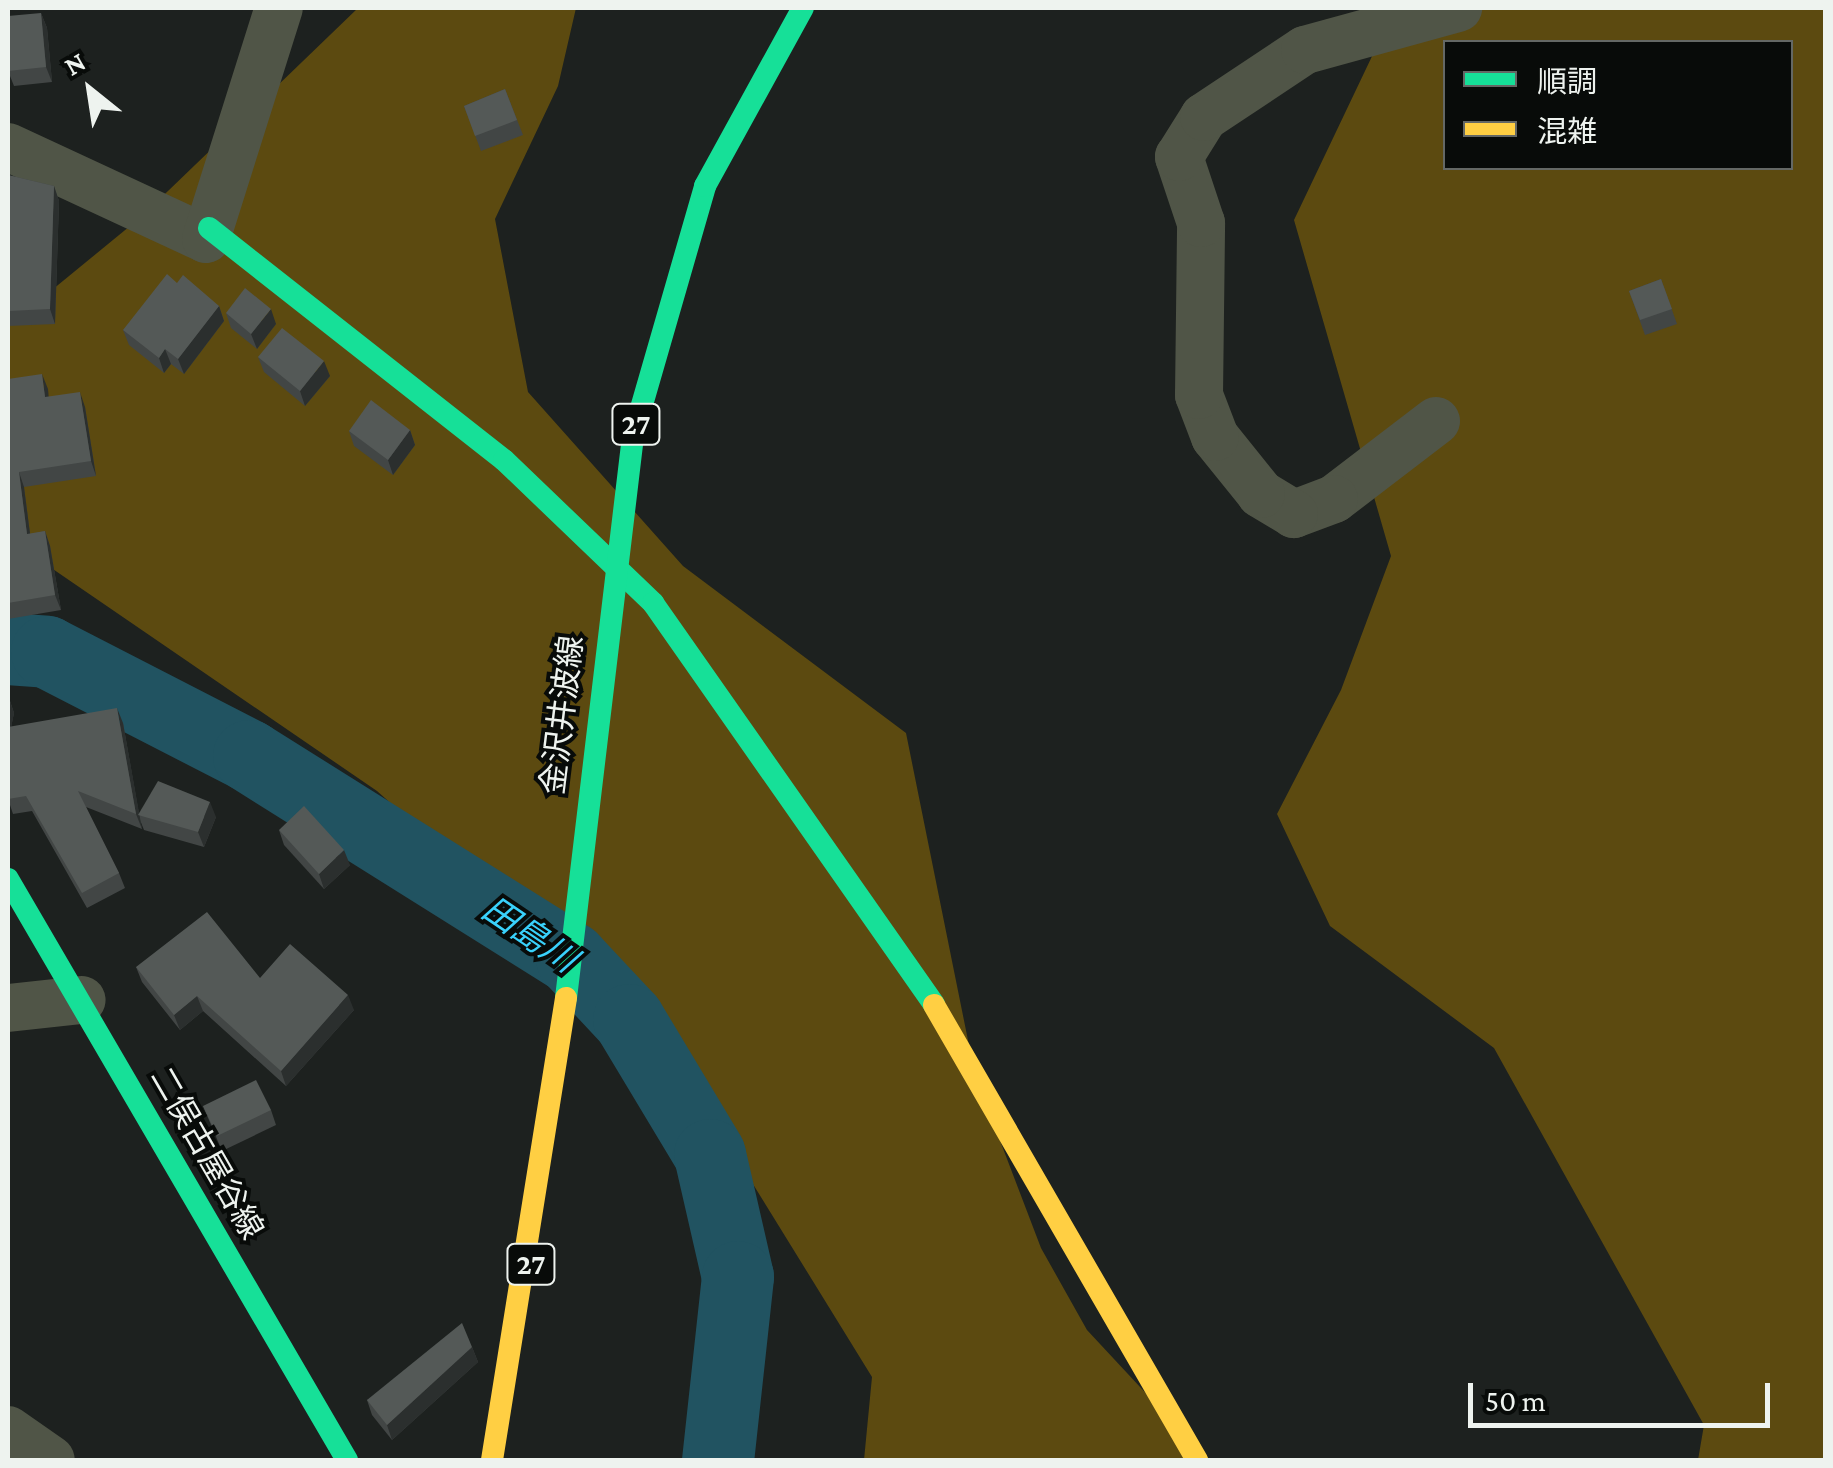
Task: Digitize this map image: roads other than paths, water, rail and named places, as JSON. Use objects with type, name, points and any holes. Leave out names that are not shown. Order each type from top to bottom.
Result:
[{"type":"main road","name":"金沢井波線","points":[[492,1460],[516,1364],[556,1066],[612,569],[650,362],[683,252],[740,110],[803,8]]},
{"type":"main road","points":[[209,228],[504,460],[612,569],[653,604],[714,679],[952,1030],[1197,1460]]},
{"type":"main road","name":"二俣古屋谷線","points":[[8,879],[347,1460]]},
{"type":"street","points":[[8,147],[206,238],[278,8]]},
{"type":"street","points":[[1436,421],[1334,500],[1294,514],[1260,494],[1215,437],[1199,394],[1200,223],[1179,157],[1204,116],[1305,50],[1458,8]]},
{"type":"street","points":[[8,1008],[82,1000]]},
{"type":"street","points":[[8,1430],[51,1460]]},
{"type":"waterway","name":"田島川","points":[[8,649],[47,652],[249,756],[572,959],[629,1020],[710,1155],[738,1277],[718,1460]]}]
